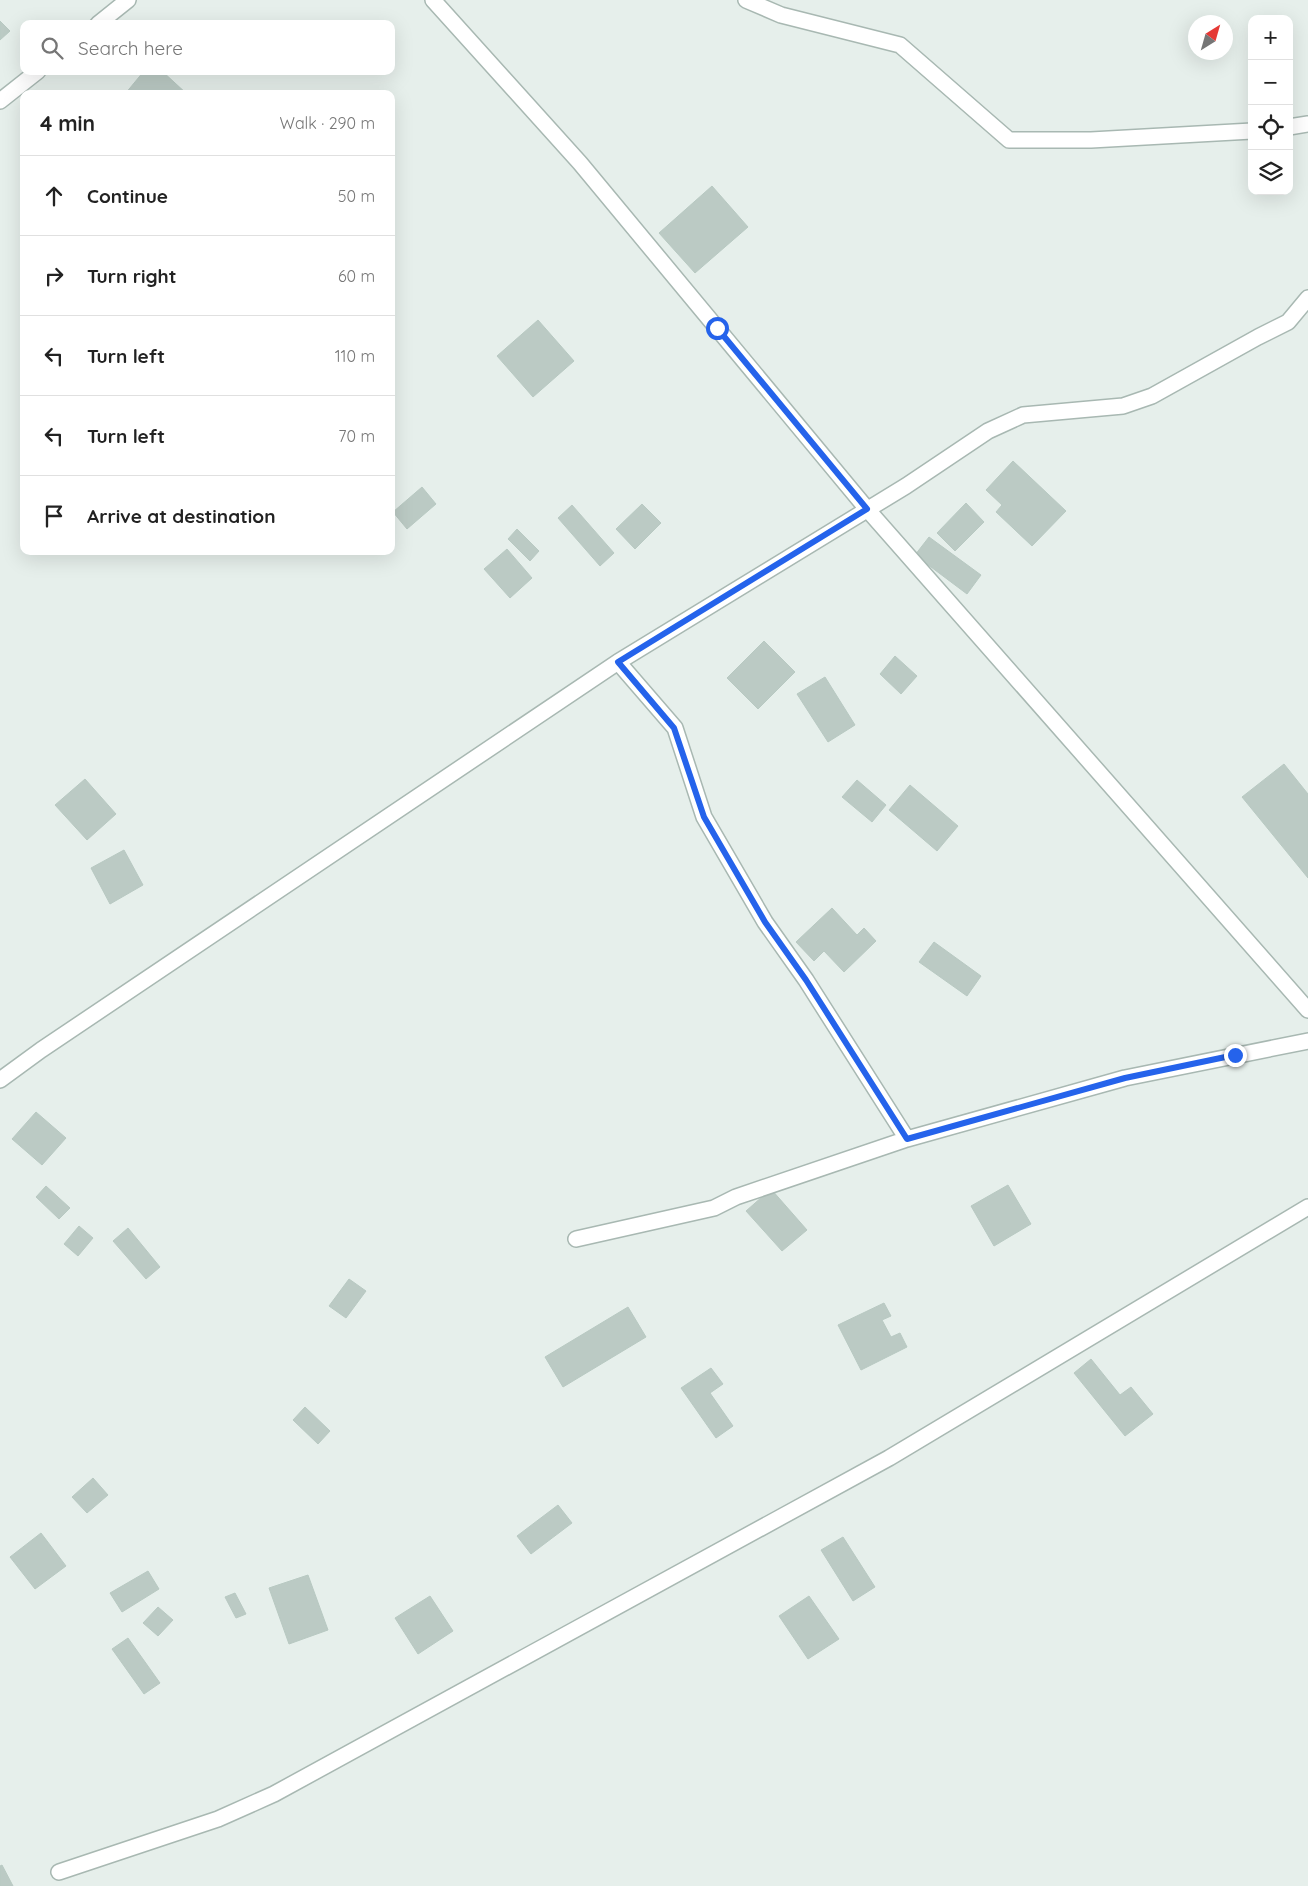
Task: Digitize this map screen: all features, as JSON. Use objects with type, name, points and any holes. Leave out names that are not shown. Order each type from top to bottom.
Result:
[{"type":"street","points":[[103,20],[128,0]]},
{"type":"street","points":[[433,0],[580,163],[867,509],[1308,1010]]},
{"type":"street","points":[[746,0],[782,15],[900,45],[1009,140],[1091,140],[1248,131]]},
{"type":"street","points":[[0,101],[33,75]]},
{"type":"street","points":[[1293,126],[1308,124]]},
{"type":"street","points":[[0,1080],[50,1044],[618,662],[867,509],[988,431],[1023,415],[1123,406],[1152,396],[1288,322],[1308,298]]},
{"type":"street","points":[[618,662],[674,728],[704,817],[765,922],[806,980],[907,1139]]},
{"type":"street","points":[[576,1239],[714,1208],[736,1197],[907,1139],[1125,1078],[1308,1041]]},
{"type":"street","points":[[59,1872],[218,1819],[274,1794],[889,1458],[1308,1206]]},
{"type":"building","points":[[0,21],[10,31],[0,40]]},
{"type":"building","points":[[141,75],[166,75],[183,90],[128,90]]},
{"type":"building","points":[[712,186],[748,227],[695,273],[659,233]]},
{"type":"building","points":[[538,320],[574,361],[533,397],[497,356]]},
{"type":"building","points":[[1013,461],[1066,511],[1032,546],[996,512],[1002,505],[986,490]]},
{"type":"building","points":[[422,487],[436,504],[407,529],[395,514],[395,510]]},
{"type":"building","points":[[966,503],[984,522],[955,551],[937,533]]},
{"type":"building","points":[[642,504],[661,523],[635,549],[616,529]]},
{"type":"building","points":[[572,505],[614,553],[600,566],[558,518]]},
{"type":"building","points":[[517,529],[539,551],[530,561],[508,539]]},
{"type":"building","points":[[929,537],[981,575],[967,594],[915,555]]},
{"type":"building","points":[[507,549],[532,578],[510,598],[484,569]]},
{"type":"building","points":[[764,641],[795,672],[758,709],[727,678]]},
{"type":"building","points":[[895,656],[917,676],[901,694],[880,674]]},
{"type":"building","points":[[825,677],[855,725],[828,742],[797,694]]},
{"type":"building","points":[[1284,764],[1308,794],[1308,878],[1242,797]]},
{"type":"building","points":[[85,779],[116,814],[87,840],[55,805]]},
{"type":"building","points":[[857,780],[886,805],[872,822],[842,797]]},
{"type":"building","points":[[910,785],[958,826],[937,851],[889,810]]},
{"type":"building","points":[[124,850],[143,885],[110,904],[91,868]]},
{"type":"building","points":[[832,908],[857,935],[864,928],[876,941],[844,972],[824,951],[814,961],[796,942]]},
{"type":"building","points":[[934,942],[981,976],[967,996],[919,962]]},
{"type":"building","points":[[36,1112],[66,1138],[42,1165],[12,1139]]},
{"type":"building","points":[[1008,1185],[1031,1224],[994,1246],[971,1206]]},
{"type":"building","points":[[46,1186],[70,1208],[59,1219],[36,1197]]},
{"type":"building","points":[[771,1189],[807,1230],[782,1251],[746,1211]]},
{"type":"building","points":[[79,1226],[93,1238],[78,1256],[64,1244]]},
{"type":"building","points":[[128,1228],[160,1267],[146,1279],[113,1241]]},
{"type":"building","points":[[349,1279],[366,1291],[346,1318],[329,1306]]},
{"type":"building","points":[[884,1303],[891,1316],[882,1320],[891,1337],[900,1333],[907,1347],[861,1370],[838,1325]]},
{"type":"building","points":[[628,1307],[646,1337],[563,1387],[545,1357]]},
{"type":"building","points":[[1091,1359],[1120,1395],[1131,1387],[1153,1414],[1125,1436],[1074,1373]]},
{"type":"building","points":[[711,1368],[723,1384],[710,1393],[733,1426],[716,1438],[681,1388]]},
{"type":"building","points":[[305,1407],[330,1431],[318,1444],[293,1420]]},
{"type":"building","points":[[93,1478],[108,1495],[87,1513],[72,1497]]},
{"type":"building","points":[[558,1505],[572,1523],[531,1554],[517,1536]]},
{"type":"building","points":[[41,1533],[66,1566],[35,1589],[10,1557]]},
{"type":"building","points":[[843,1537],[875,1587],[853,1601],[821,1550]]},
{"type":"building","points":[[148,1571],[159,1589],[122,1612],[110,1593]]},
{"type":"building","points":[[308,1575],[328,1630],[289,1644],[269,1588]]},
{"type":"building","points":[[235,1593],[246,1614],[236,1618],[225,1597]]},
{"type":"building","points":[[430,1596],[453,1631],[418,1654],[395,1618]]},
{"type":"building","points":[[809,1596],[839,1639],[808,1659],[779,1616]]},
{"type":"building","points":[[158,1607],[173,1620],[158,1636],[143,1623]]},
{"type":"building","points":[[128,1638],[160,1683],[144,1694],[112,1649]]},
{"type":"building","points":[[2,1865],[13,1886],[0,1886],[0,1866]]},
{"type":"route","points":[[717,328],[867,509],[618,662],[674,728],[704,817],[765,922],[806,980],[907,1139],[1125,1078],[1235,1055]]}]
